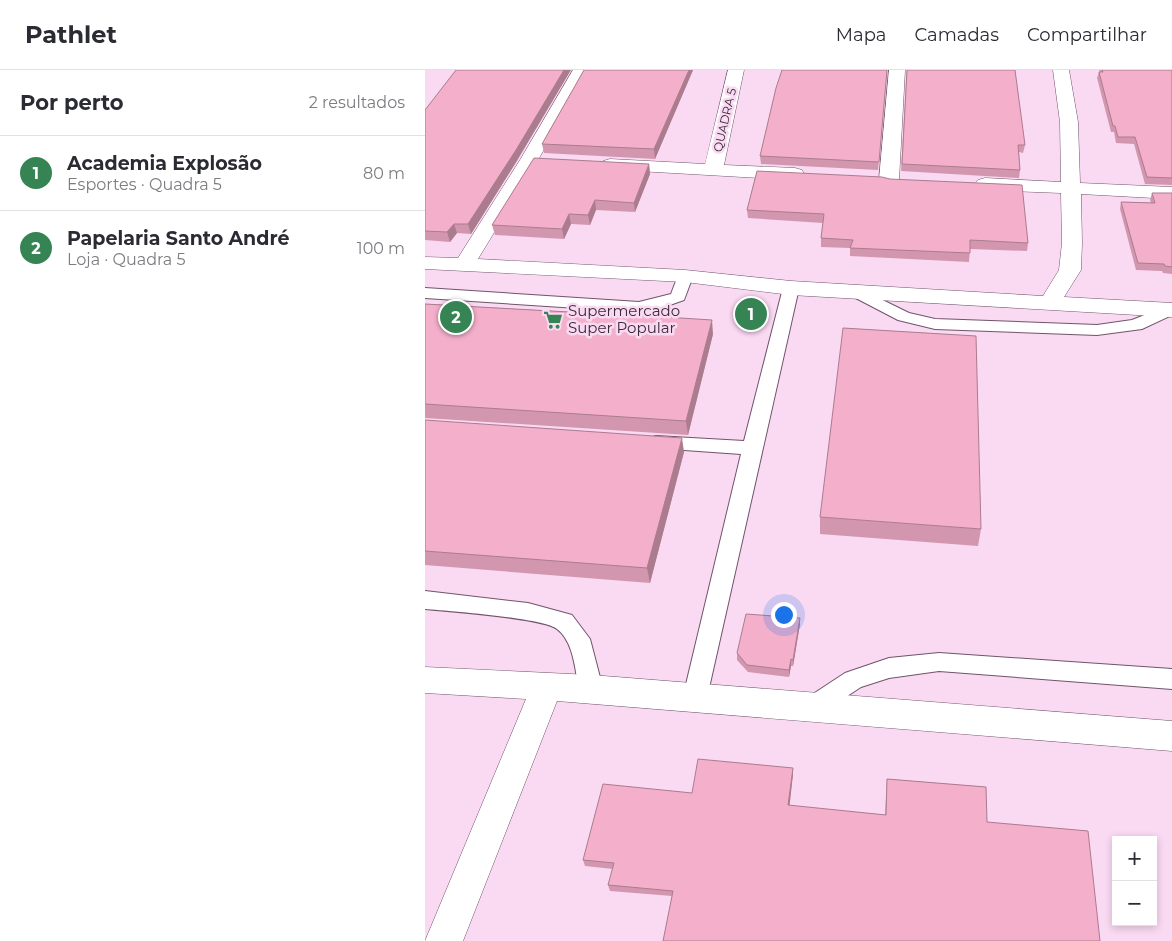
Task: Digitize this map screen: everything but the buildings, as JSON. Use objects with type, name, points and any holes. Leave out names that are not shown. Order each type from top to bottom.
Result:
[{"type":"street","points":[[465,264],[529,160],[581,70]]},
{"type":"street","name":"QUADRA 5","points":[[713,170],[736,70]]},
{"type":"street","points":[[870,179],[899,180],[897,70]]},
{"type":"street","points":[[1049,303],[1070,270],[1073,221],[1069,188],[1069,122],[1061,70]]},
{"type":"street","points":[[529,160],[548,161]]},
{"type":"street","points":[[587,163],[811,175]]},
{"type":"street","points":[[965,183],[1172,192]]},
{"type":"street","points":[[425,263],[685,276],[791,288],[1171,310]]},
{"type":"street","points":[[425,680],[591,689],[1172,736]]},
{"type":"street","points":[[444,941],[547,686]]},
{"type":"lane","points":[[425,293],[639,306],[661,303],[678,297],[685,276]]},
{"type":"lane","points":[[695,697],[751,448],[791,288]]},
{"type":"lane","points":[[856,292],[903,317],[935,324],[1097,330],[1136,325],[1171,310]]},
{"type":"lane","points":[[643,441],[751,448]]},
{"type":"lane","points":[[425,600],[528,612],[564,621],[579,639],[591,689]]},
{"type":"lane","points":[[812,707],[853,680],[889,668],[939,662],[1172,679]]},
{"type":"place","name":"Academia Explosão","points":[[751,314]]},
{"type":"place","name":"Papelaria Santo André","points":[[456,317]]},
{"type":"place","name":"Supermercado Super Popular","points":[[553,320]]}]
